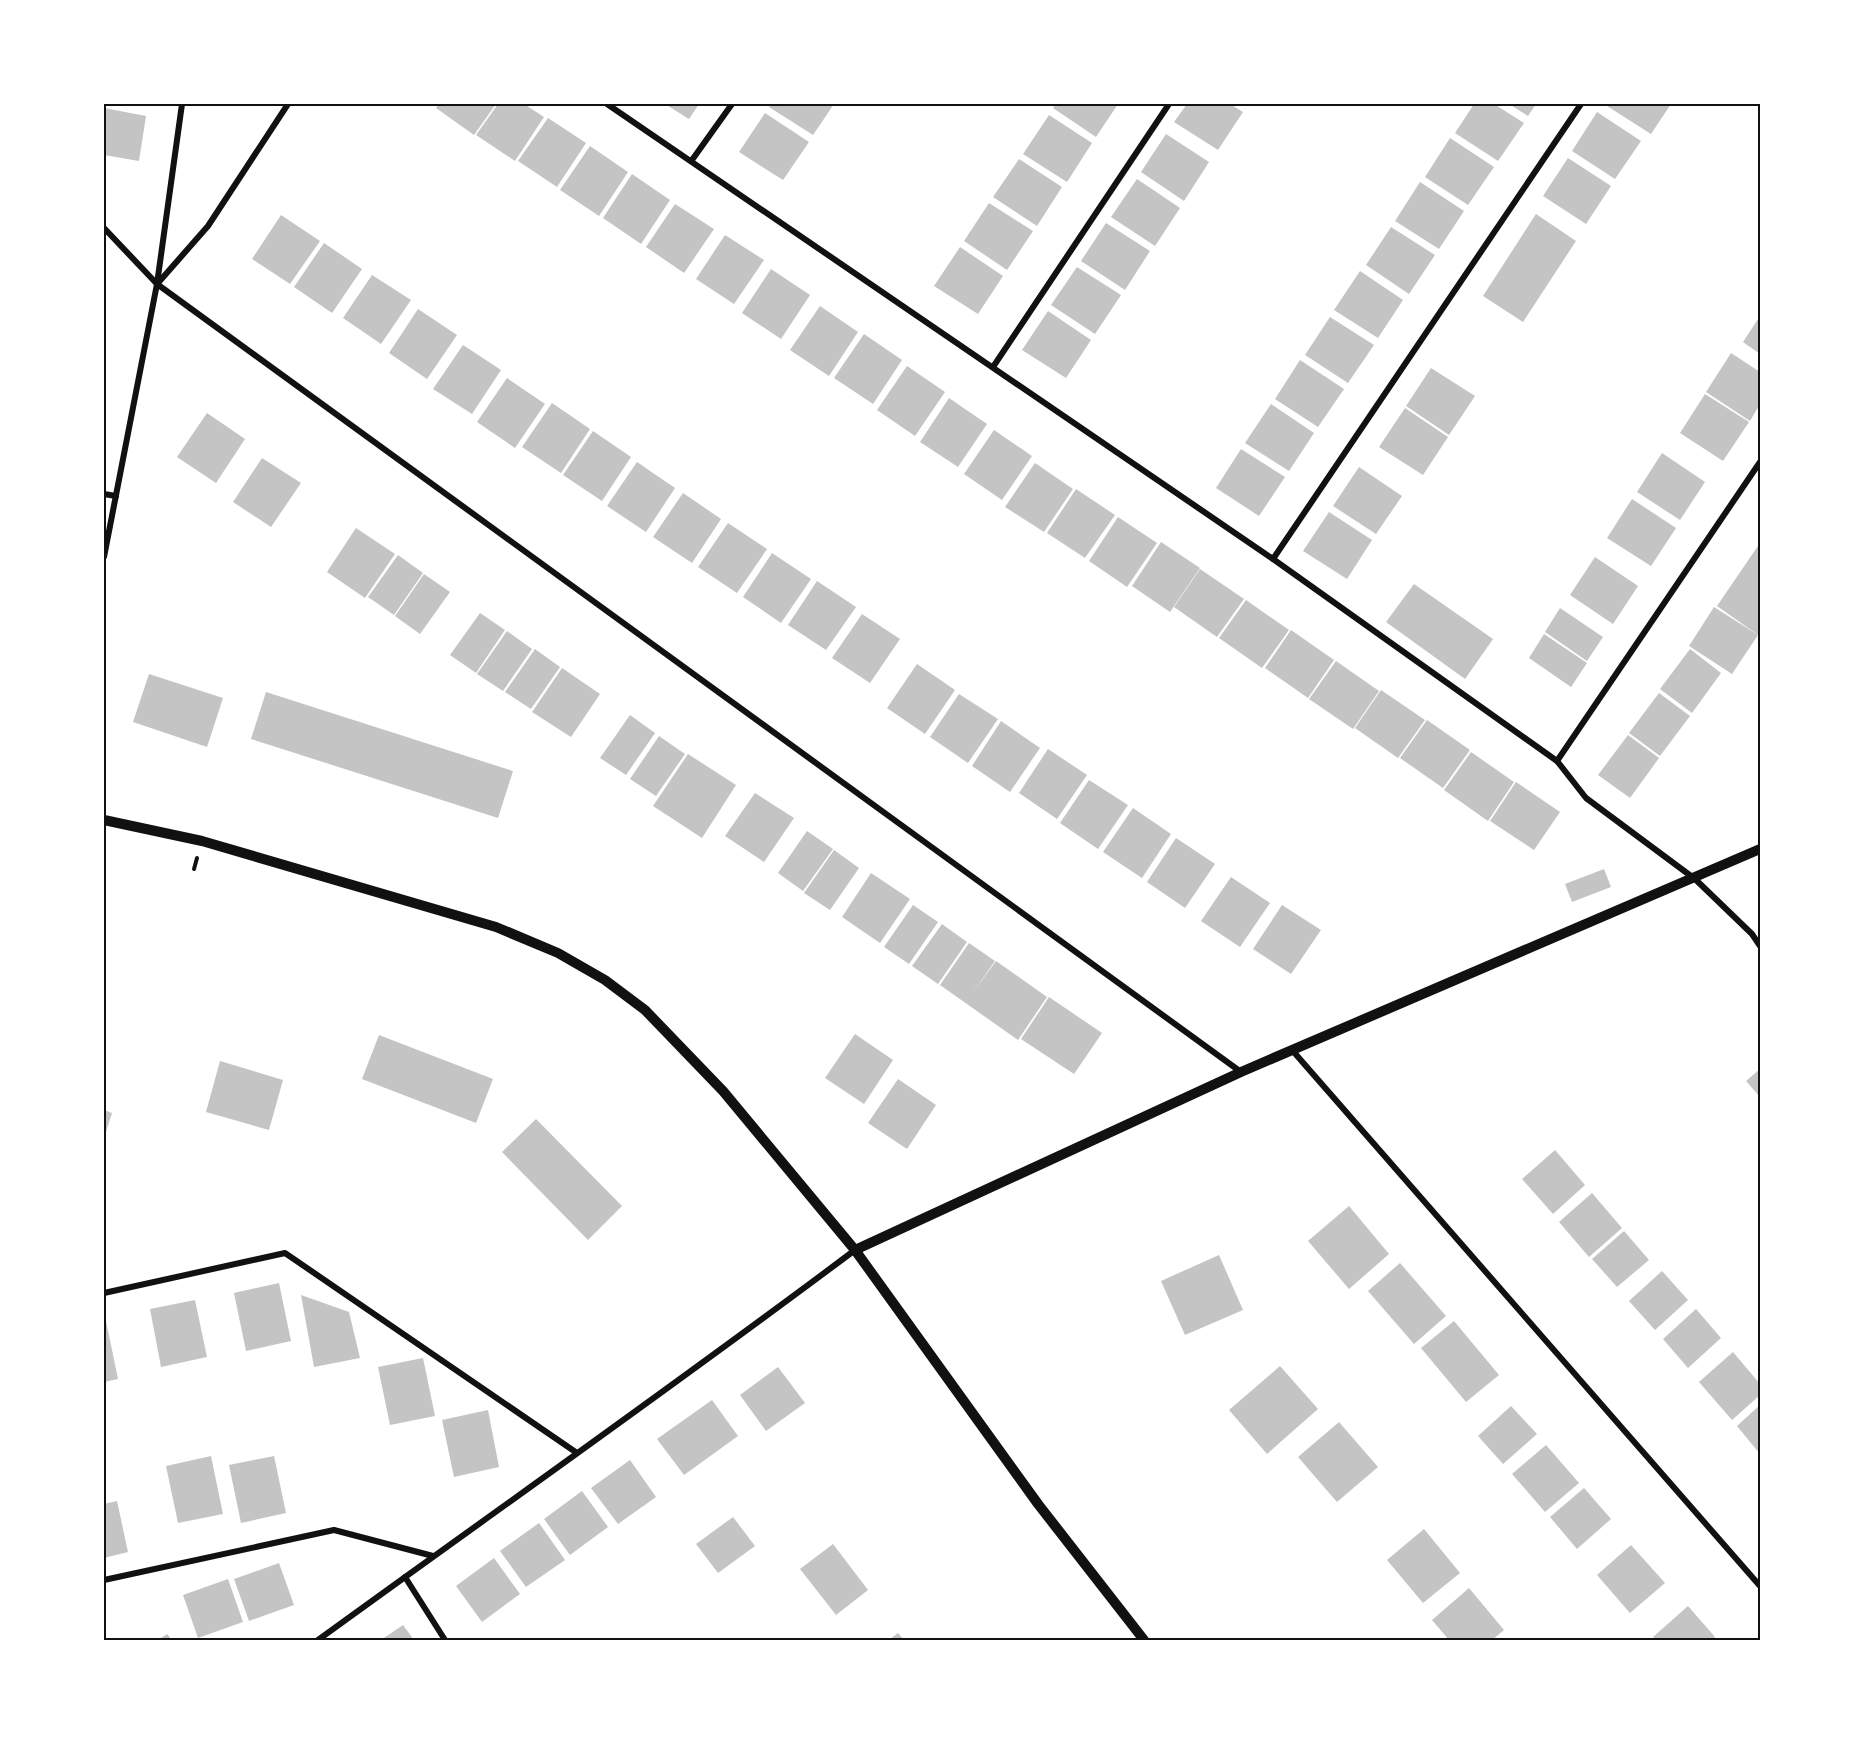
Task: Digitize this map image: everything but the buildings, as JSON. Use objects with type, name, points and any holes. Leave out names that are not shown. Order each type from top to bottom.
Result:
[{"type":"street","points":[[104,557],[158,284],[182,104]]},
{"type":"street","points":[[158,284],[208,226],[288,104]]},
{"type":"street","points":[[607,104],[1274,559],[1557,761],[1586,798],[1695,879],[1752,934],[1761,946]]},
{"type":"street","points":[[692,160],[732,104]]},
{"type":"street","points":[[993,367],[1169,104]]},
{"type":"street","points":[[1274,559],[1581,104]]},
{"type":"street","points":[[104,228],[158,284],[1241,1072]]},
{"type":"street","points":[[1557,761],[1761,462]]},
{"type":"street","points":[[104,494],[116,496]]},
{"type":"street","points":[[104,820],[202,841],[496,927],[558,953],[605,980],[645,1010],[723,1090],[855,1250],[1038,1504],[1144,1641]]},
{"type":"street","points":[[318,1641],[433,1556],[670,1388],[855,1250],[1241,1072],[1761,849]]},
{"type":"street","points":[[1292,1050],[1761,1586]]},
{"type":"street","points":[[104,1293],[285,1253],[577,1453]]},
{"type":"street","points":[[104,1580],[334,1530],[433,1556]]},
{"type":"street","points":[[405,1577],[445,1641]]}]
